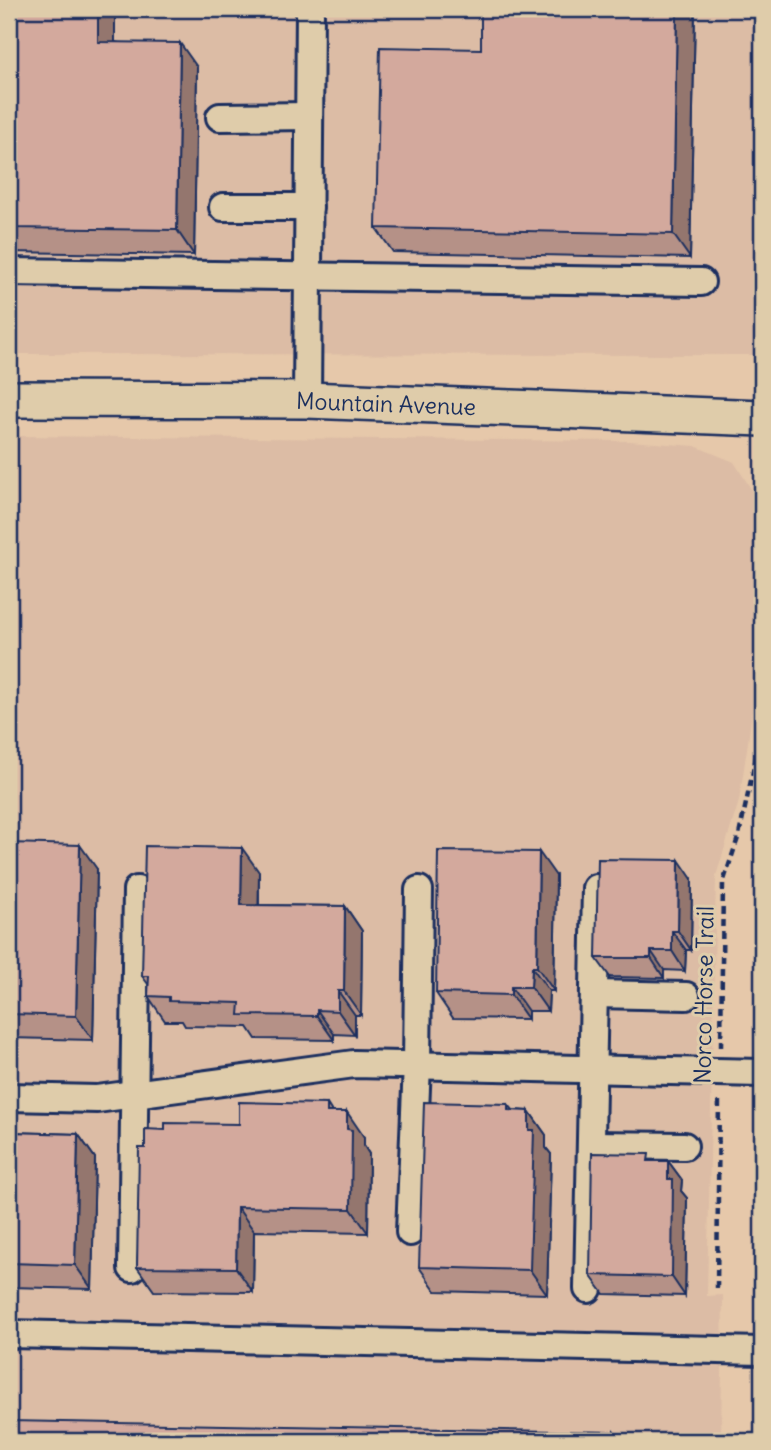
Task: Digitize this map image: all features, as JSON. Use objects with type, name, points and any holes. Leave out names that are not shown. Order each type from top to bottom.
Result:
[{"type":"main road","name":"Mountain Avenue","points":[[9,399],[307,400],[762,418]]},
{"type":"lane","points":[[307,400],[310,9]]},
{"type":"lane","points":[[220,117],[309,116]]},
{"type":"lane","points":[[223,207],[309,206]]},
{"type":"lane","points":[[9,272],[701,282]]},
{"type":"lane","points":[[589,1289],[596,888]]},
{"type":"lane","points":[[132,1268],[137,890]]},
{"type":"lane","points":[[410,1232],[417,1064],[419,890]]},
{"type":"lane","points":[[594,994],[686,996]]},
{"type":"lane","points":[[9,1097],[97,1099],[354,1064],[762,1073]]},
{"type":"lane","points":[[591,1145],[684,1146]]},
{"type":"lane","points":[[9,1334],[762,1351]]},
{"type":"path","name":"Norco Horse Trail","points":[[717,1288],[723,883],[742,821],[757,753],[762,706]]},
{"type":"shaded area","points":[[9,9],[762,9],[760,355],[9,354]]},
{"type":"shaded area","points":[[9,436],[629,441],[695,446],[734,462],[755,495],[762,538],[762,559],[757,674],[748,742],[739,801],[716,876],[707,1296],[723,1295],[721,1441],[9,1441]]},
{"type":"building","points":[[9,9],[98,9],[98,42],[180,43],[177,230],[9,228]]},
{"type":"building","points":[[481,9],[677,9],[673,234],[376,228],[380,47],[481,49]]},
{"type":"building","points":[[9,843],[80,845],[76,1016],[9,1014]]},
{"type":"building","points":[[145,846],[242,848],[241,905],[345,906],[344,991],[338,991],[338,1011],[317,1010],[317,1016],[239,1015],[240,1003],[169,1001],[169,997],[148,996],[149,976],[142,976]]},
{"type":"building","points":[[438,851],[539,852],[537,967],[532,967],[531,987],[511,987],[511,995],[436,993]]},
{"type":"building","points":[[598,859],[679,860],[678,931],[672,931],[672,951],[651,951],[651,958],[596,958]]},
{"type":"building","points":[[239,1102],[327,1104],[327,1112],[347,1112],[347,1129],[352,1130],[351,1209],[237,1207],[236,1268],[137,1267],[139,1148],[145,1148],[145,1129],[165,1130],[165,1123],[239,1124]]},
{"type":"building","points":[[424,1102],[508,1104],[508,1110],[529,1111],[529,1130],[534,1130],[530,1270],[419,1267]]},
{"type":"building","points":[[9,1132],[78,1134],[75,1265],[9,1263]]},
{"type":"building","points":[[592,1153],[649,1154],[648,1161],[668,1161],[668,1179],[673,1179],[672,1277],[590,1275]]},
{"type":"building","points":[[9,1421],[614,1432],[614,1441],[9,1441]]}]
